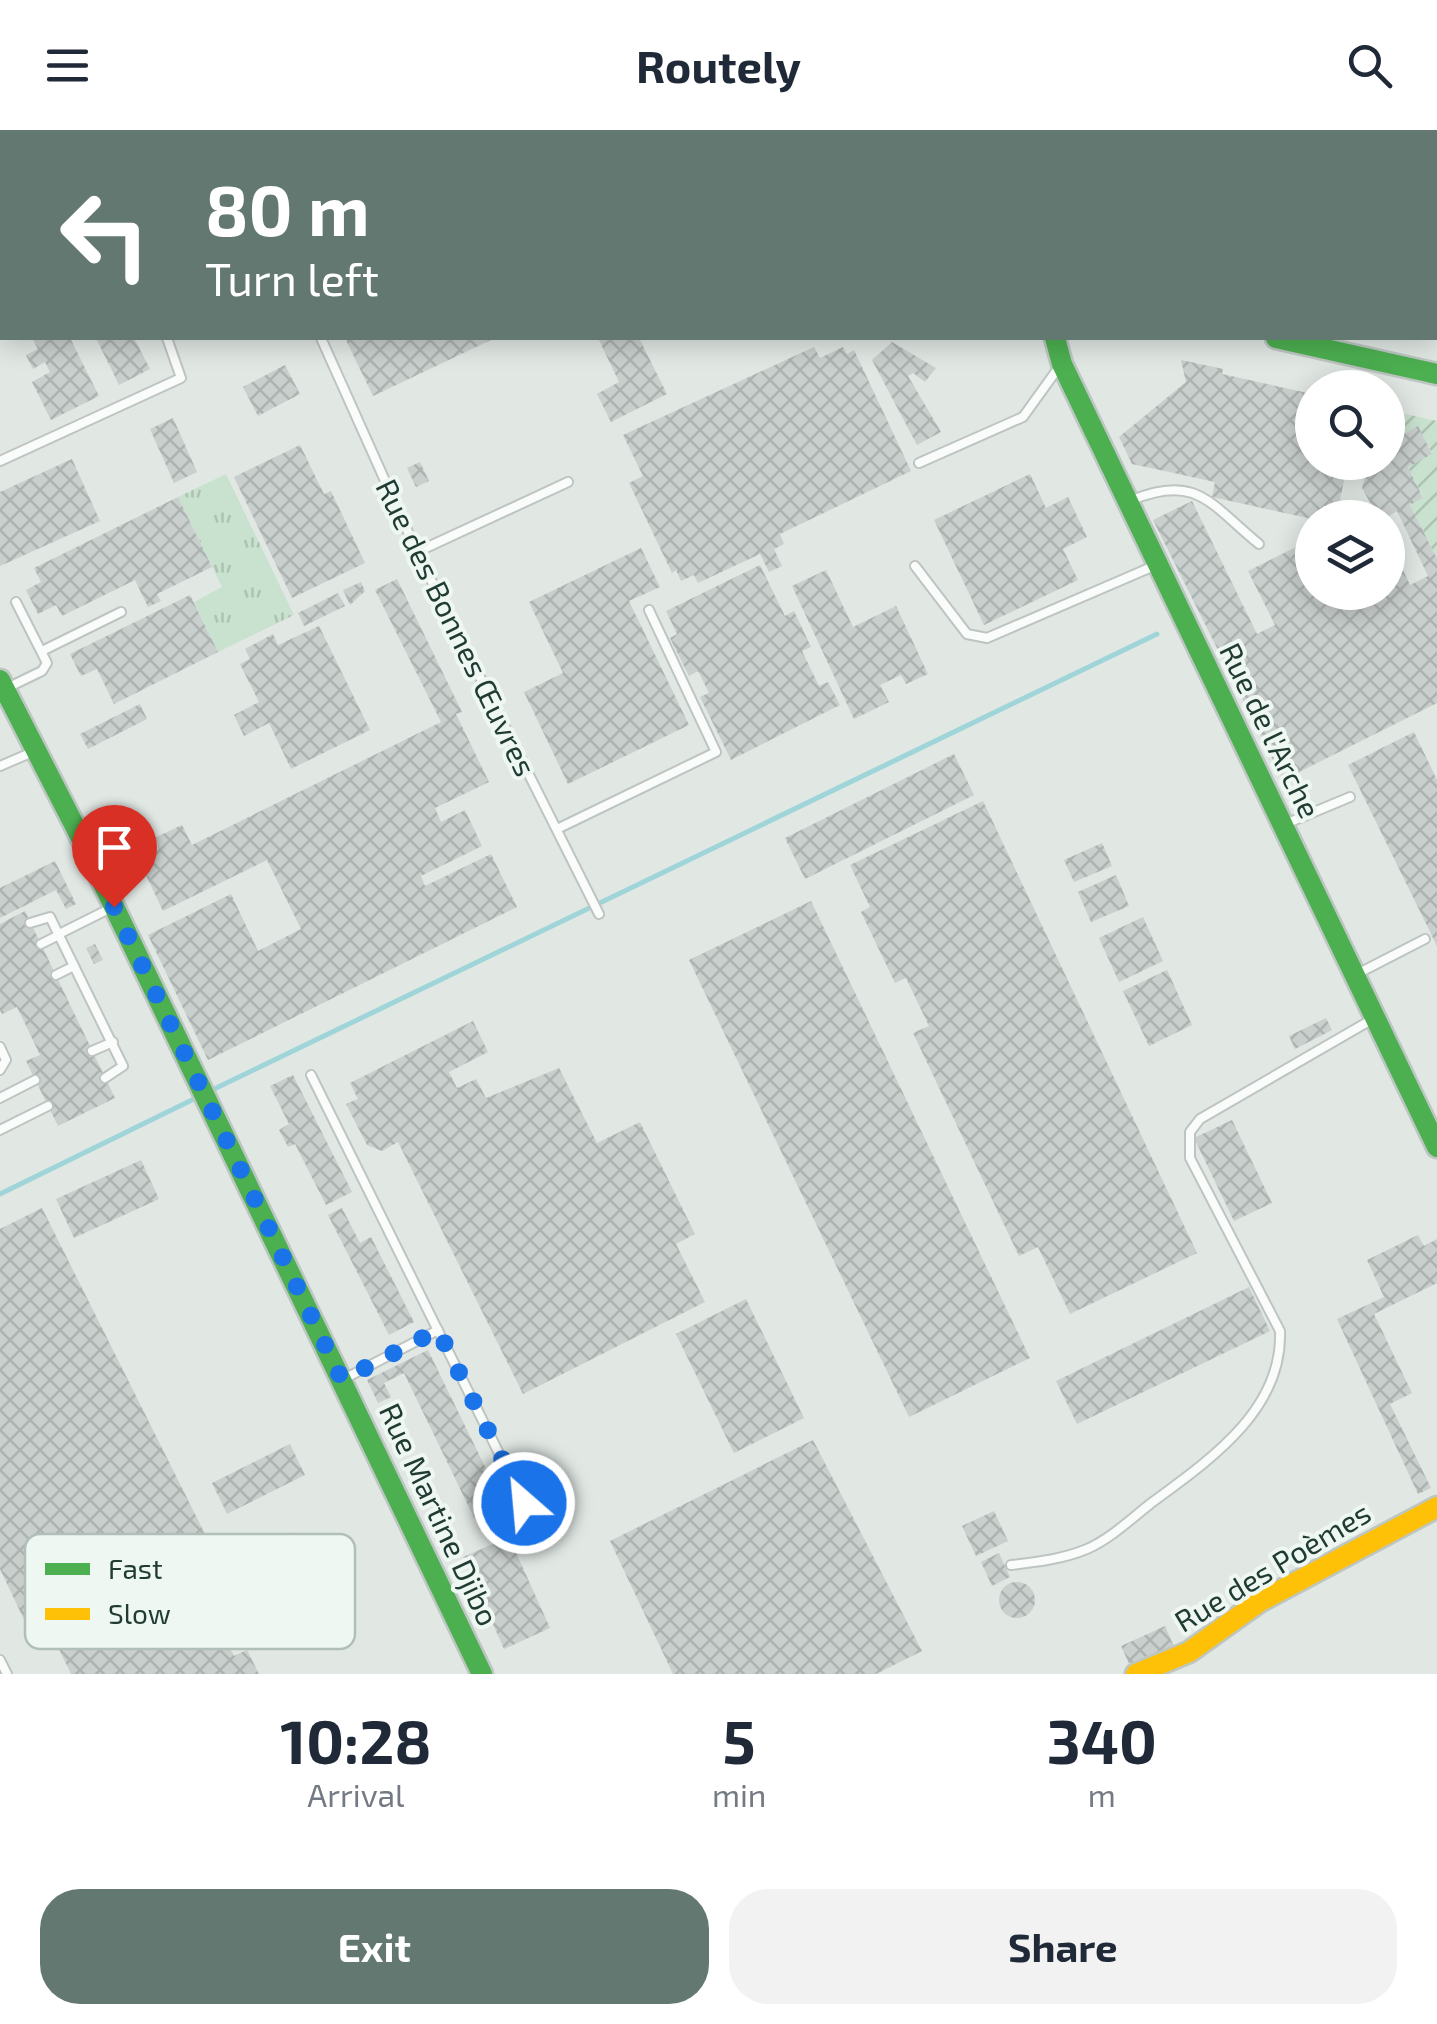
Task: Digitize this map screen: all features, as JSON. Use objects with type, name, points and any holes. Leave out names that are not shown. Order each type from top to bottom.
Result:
[{"type":"street","name":"Rue de l'Arche","points":[[1055,340],[1062,364],[1437,1146]]},
{"type":"street","points":[[1285,340],[1437,374]]},
{"type":"street","name":"Rue Martine Djibo","points":[[2,685],[114,907],[482,1674]]},
{"type":"street","name":"Rue des Poèmes","points":[[1136,1674],[1189,1652],[1259,1602],[1437,1507]]},
{"type":"lane","points":[[0,461],[178,380],[181,373],[168,340]]},
{"type":"lane","name":"Rue des Bonnes Œuvres","points":[[322,340],[417,552],[600,914]]},
{"type":"lane","points":[[920,462],[1023,417],[1062,364]]},
{"type":"lane","points":[[417,552],[568,482]]},
{"type":"lane","points":[[1128,502],[1166,488],[1190,490],[1258,544]]},
{"type":"lane","points":[[915,566],[967,634],[987,638],[1158,564]]},
{"type":"lane","points":[[2,685],[46,668],[42,651],[16,602]]},
{"type":"lane","points":[[557,829],[716,752],[649,610]]},
{"type":"lane","points":[[42,651],[121,612]]},
{"type":"lane","points":[[0,766],[35,751]]},
{"type":"lane","points":[[1283,826],[1350,798]]},
{"type":"lane","points":[[41,944],[114,907]]},
{"type":"lane","points":[[30,922],[48,915],[113,1042],[123,1066],[105,1078]]},
{"type":"lane","points":[[1355,975],[1425,939]]},
{"type":"lane","points":[[56,975],[74,966]]},
{"type":"lane","points":[[1011,1565],[1056,1559],[1090,1548],[1222,1450],[1258,1404],[1280,1356],[1280,1331],[1190,1158],[1190,1132],[1200,1119],[1376,1018]]},
{"type":"lane","points":[[92,1052],[113,1042]]},
{"type":"lane","points":[[0,1047],[6,1060],[0,1070]]},
{"type":"lane","points":[[311,1076],[541,1538]]},
{"type":"lane","points":[[0,1098],[36,1080]]},
{"type":"lane","points":[[0,1130],[48,1106]]},
{"type":"lane","points":[[342,1380],[438,1330]]},
{"type":"lane","points":[[0,1660],[7,1674]]},
{"type":"green space","points":[[1405,414],[1437,421],[1437,559],[1410,505],[1423,497],[1408,467],[1432,453],[1418,427],[1405,434]]},
{"type":"green space","points":[[226,474],[294,615],[218,652],[194,602],[222,587],[178,497]]},
{"type":"building","points":[[33,340],[71,340],[99,396],[51,420],[32,382],[50,372],[45,362],[33,369],[26,355],[38,349]]},
{"type":"building","points":[[97,340],[135,340],[150,369],[119,385]]},
{"type":"building","points":[[346,340],[491,340],[373,396]]},
{"type":"building","points":[[599,340],[640,340],[667,394],[611,422],[597,394],[619,382]]},
{"type":"building","points":[[892,342],[936,368],[925,382],[913,373],[908,376],[941,432],[917,445],[872,360]]},
{"type":"building","points":[[814,347],[820,358],[843,347],[847,354],[854,350],[911,471],[780,534],[784,544],[774,549],[782,566],[769,572],[760,554],[698,583],[694,575],[681,581],[676,570],[672,573],[629,483],[643,476],[623,435]]},
{"type":"building","points":[[1181,360],[1223,369],[1222,374],[1295,390],[1295,480],[1344,480],[1340,500],[1295,500],[1295,515],[1212,497],[1215,482],[1132,464],[1119,437],[1186,382]]},
{"type":"building","points":[[285,365],[300,394],[258,416],[243,387]]},
{"type":"building","points":[[173,418],[197,472],[174,483],[150,429]]},
{"type":"building","points":[[1418,426],[1432,454],[1408,467],[1423,498],[1410,505],[1437,559],[1437,703],[1283,780],[1153,520],[1192,501],[1257,634],[1275,625],[1248,571],[1295,548],[1295,610],[1405,610],[1405,574],[1410,585],[1428,576],[1405,528],[1405,500],[1369,500],[1362,488],[1364,480],[1405,480],[1405,433]]},
{"type":"building","points":[[300,445],[324,494],[331,491],[365,563],[292,598],[234,477]]},
{"type":"building","points":[[72,459],[100,521],[0,566],[0,492]]},
{"type":"building","points":[[420,462],[429,481],[416,487],[407,468]]},
{"type":"building","points":[[1030,474],[1046,508],[1068,497],[1087,537],[1063,549],[1078,580],[984,625],[934,520]]},
{"type":"building","points":[[178,497],[212,567],[157,594],[161,601],[148,607],[135,580],[62,616],[56,605],[38,614],[26,590],[41,582],[34,568]]},
{"type":"building","points":[[641,548],[660,587],[629,601],[689,725],[568,784],[524,692],[563,673],[529,602]]},
{"type":"building","points":[[760,565],[785,616],[794,611],[811,647],[802,651],[819,686],[828,682],[840,705],[731,760],[700,697],[709,693],[698,671],[689,676],[670,638],[677,634],[666,611]]},
{"type":"building","points":[[826,570],[853,627],[896,606],[928,674],[906,684],[901,675],[880,685],[889,702],[854,719],[792,586]]},
{"type":"building","points":[[397,579],[462,712],[456,714],[489,782],[435,808],[441,822],[465,810],[482,846],[421,876],[425,886],[491,854],[517,907],[208,1060],[148,935],[231,894],[258,951],[301,929],[267,860],[163,911],[143,869],[121,880],[111,858],[118,855],[123,866],[159,849],[154,838],[182,825],[192,845],[441,722],[375,590]]},
{"type":"building","points":[[361,582],[365,591],[350,605],[343,590]]},
{"type":"building","points":[[338,593],[345,606],[304,626],[298,613]]},
{"type":"building","points":[[190,595],[218,652],[114,704],[97,669],[81,676],[70,654]]},
{"type":"building","points":[[319,626],[370,730],[291,769],[269,723],[244,736],[234,715],[259,702],[240,664],[250,659],[245,649],[273,634],[278,645]]},
{"type":"building","points":[[140,704],[147,719],[88,749],[80,734]]},
{"type":"building","points":[[1414,732],[1437,780],[1437,946],[1348,765]]},
{"type":"building","points":[[954,754],[974,795],[805,879],[785,838]]},
{"type":"building","points":[[983,801],[1197,1253],[1070,1314],[1038,1247],[1019,1256],[913,1033],[929,1026],[906,978],[895,983],[861,912],[870,907],[850,865]]},
{"type":"building","points":[[1102,843],[1112,866],[1074,882],[1064,860]]},
{"type":"building","points":[[55,861],[76,904],[66,909],[56,890],[0,918],[0,888]]},
{"type":"building","points":[[1116,875],[1129,906],[1091,922],[1078,892]]},
{"type":"building","points":[[811,901],[1030,1358],[909,1417],[689,960]]},
{"type":"building","points":[[25,911],[115,1098],[58,1126],[26,1061],[40,1055],[17,1007],[2,1014],[0,1010],[0,924]]},
{"type":"building","points":[[1143,917],[1163,961],[1119,982],[1099,938]]},
{"type":"building","points":[[95,944],[103,960],[94,964],[86,948]]},
{"type":"building","points":[[1167,970],[1192,1025],[1149,1046],[1123,991]]},
{"type":"building","points":[[1326,1018],[1332,1030],[1295,1049],[1289,1036]]},
{"type":"building","points":[[473,1021],[488,1052],[449,1072],[457,1088],[476,1079],[486,1098],[559,1068],[597,1143],[640,1122],[695,1234],[676,1244],[705,1302],[523,1394],[398,1142],[382,1151],[367,1145],[346,1104],[358,1099],[350,1083]]},
{"type":"building","points":[[293,1075],[352,1192],[326,1205],[295,1144],[288,1147],[279,1130],[289,1124],[270,1086]]},
{"type":"building","points":[[1232,1120],[1272,1203],[1234,1221],[1194,1138]]},
{"type":"building","points":[[141,1160],[159,1199],[74,1238],[56,1199]]},
{"type":"building","points":[[42,1208],[205,1534],[25,1534],[25,1622],[0,1569],[0,1229]]},
{"type":"building","points":[[342,1208],[360,1243],[371,1237],[414,1322],[389,1335],[328,1215]]},
{"type":"building","points":[[1418,1235],[1424,1246],[1437,1239],[1437,1283],[1374,1314],[1412,1393],[1390,1404],[1431,1488],[1418,1494],[1337,1319],[1384,1297],[1367,1260]]},
{"type":"building","points":[[1249,1287],[1270,1331],[1077,1424],[1056,1381]]},
{"type":"building","points":[[746,1299],[804,1418],[734,1453],[676,1334]]},
{"type":"building","points":[[428,1350],[509,1516],[480,1530],[404,1373],[384,1383],[391,1397],[378,1403],[367,1380]]},
{"type":"building","points":[[813,1440],[922,1651],[876,1674],[673,1674],[610,1541]]},
{"type":"building","points":[[290,1444],[305,1475],[227,1514],[212,1483]]},
{"type":"building","points":[[994,1511],[1008,1541],[976,1556],[962,1526]]},
{"type":"building","points":[[509,1537],[550,1628],[504,1649],[463,1557]]},
{"type":"building","points":[[999,1553],[1010,1577],[992,1586],[981,1562]]},
{"type":"building","points":[[1017,1582],[1029,1588],[1035,1600],[1029,1612],[1017,1618],[1005,1612],[999,1600],[1005,1588]]},
{"type":"building","points":[[1165,1626],[1175,1649],[1132,1670],[1121,1646]]},
{"type":"building","points":[[59,1649],[230,1649],[234,1656],[247,1650],[259,1674],[71,1674]]},
{"type":"waterway","points":[[210,1091],[1157,634]]},
{"type":"waterway","points":[[0,1194],[200,1096]]},
{"type":"traffic: fast","points":[[1056,340],[1062,364],[1437,1147]]},
{"type":"traffic: fast","points":[[1285,340],[1437,374]]},
{"type":"traffic: fast","points":[[0,680],[84,844],[482,1674]]},
{"type":"traffic: slow","points":[[1136,1674],[1189,1652],[1259,1602],[1437,1507]]},
{"type":"route","points":[[114,907],[342,1380],[438,1330],[524,1503]]}]
